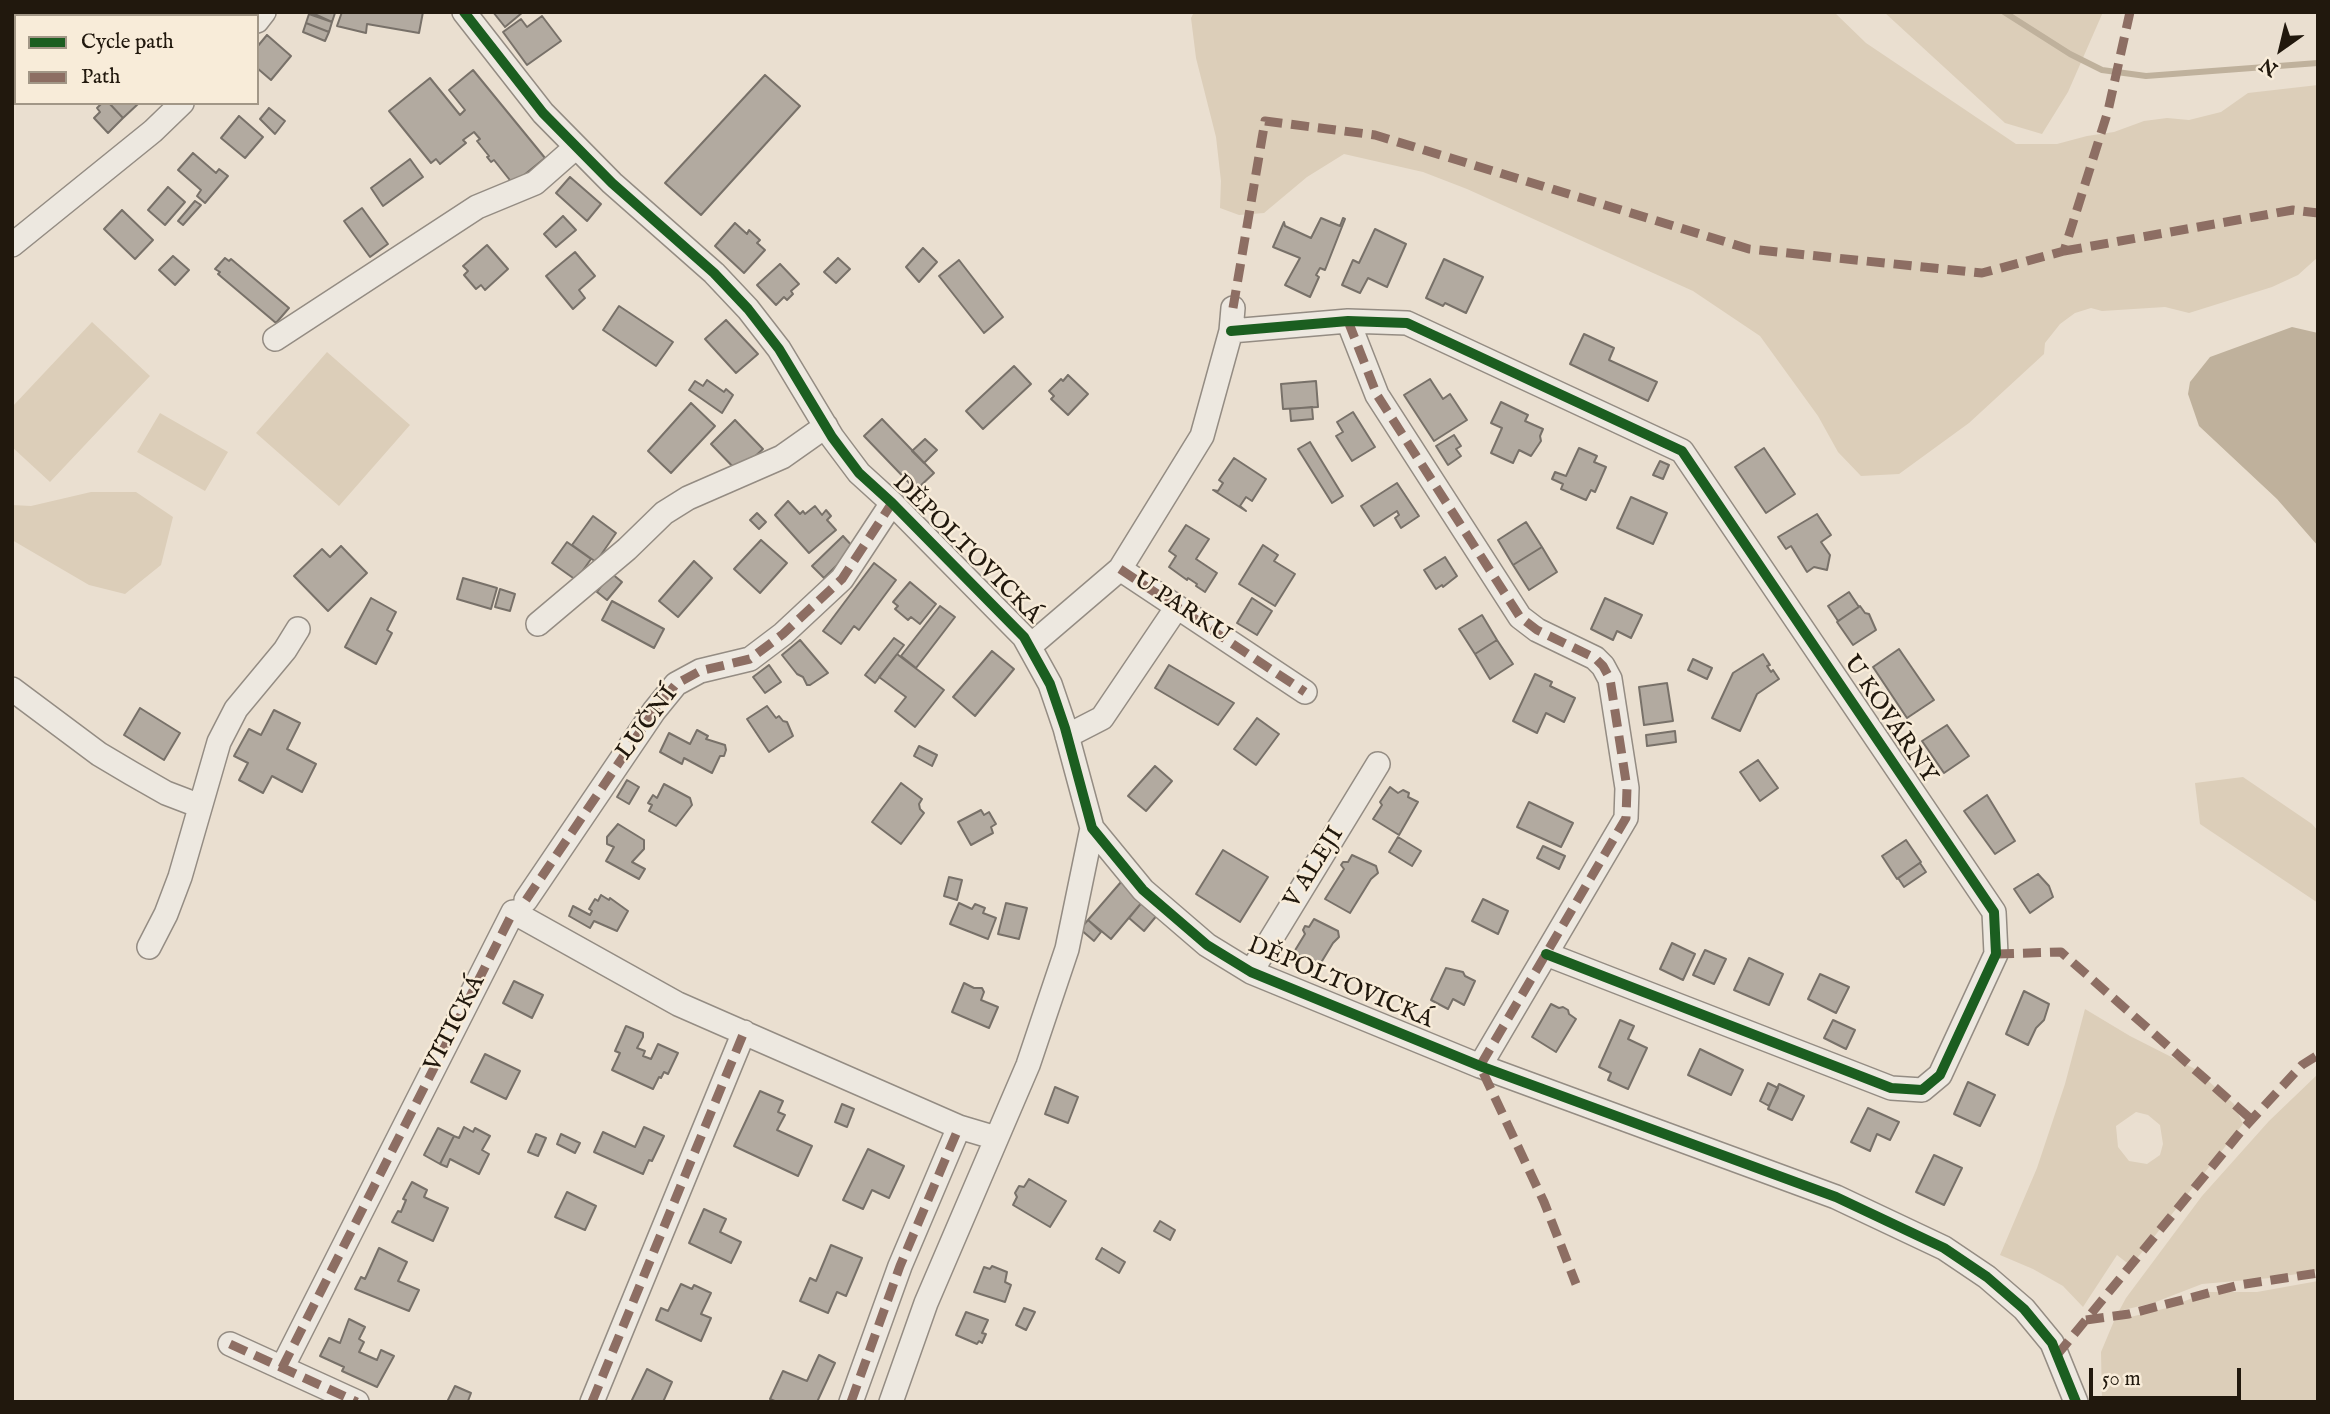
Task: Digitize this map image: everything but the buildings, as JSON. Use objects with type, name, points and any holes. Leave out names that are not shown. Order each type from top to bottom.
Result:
[{"type":"street","name":"DĚPOLTOVICKÁ","points":[[464,12],[542,113],[612,183],[714,273],[748,309],[779,349],[826,426],[859,473],[892,503],[1030,646],[1050,684],[1092,828],[1143,890],[1207,945],[1251,972],[1480,1066],[1836,1197],[1944,1248],[1987,1277],[2024,1309],[2052,1343],[2076,1402]]},
{"type":"street","points":[[12,245],[153,131],[180,105]]},
{"type":"street","points":[[275,339],[477,207],[535,184],[576,147]]},
{"type":"street","name":"U KOVÁRNY","points":[[1120,569],[1202,436],[1232,319],[1407,323],[1682,451],[1994,912],[1996,954],[1940,1075],[1922,1090],[1891,1088],[1546,954]]},
{"type":"street","points":[[1348,321],[1377,395],[1520,617],[1537,630],[1595,658],[1604,666],[1609,679],[1627,788],[1626,818],[1480,1066]]},
{"type":"street","points":[[538,624],[627,549],[664,513],[688,498],[782,457],[826,426]]},
{"type":"street","name":"LUČNÍ","points":[[526,900],[654,711],[676,684],[700,671],[750,659],[783,634],[842,579],[892,503]]},
{"type":"street","name":"U PARKU","points":[[1030,646],[1120,569],[1305,692]]},
{"type":"street","points":[[1067,736],[1102,718],[1177,607]]},
{"type":"street","points":[[149,947],[166,914],[180,877],[219,742],[236,709],[285,650],[298,629]]},
{"type":"street","points":[[12,689],[121,767],[166,793],[200,806]]},
{"type":"street","name":"V ALEJI","points":[[1251,972],[1378,764]]},
{"type":"street","name":"DĚPOLTOVICKÁ","points":[[891,1402],[926,1303],[1028,1065],[1067,949],[1092,828]]},
{"type":"street","name":"VITICKÁ","points":[[282,1368],[513,912],[678,1004],[959,1127],[996,1138]]},
{"type":"street","points":[[592,1402],[744,1032]]},
{"type":"street","points":[[851,1402],[900,1266],[959,1127]]},
{"type":"street","points":[[230,1344],[357,1402]]},
{"type":"shaded area","points":[[1194,12],[1834,12],[1866,43],[2016,144],[2057,144],[2114,132],[2144,121],[2167,118],[2189,120],[2221,112],[2248,93],[2318,85],[2318,257],[2298,275],[2272,287],[2189,313],[2165,307],[2102,311],[2091,308],[2075,313],[2060,324],[2045,343],[2044,354],[1969,423],[1899,474],[1861,476],[1838,452],[1818,416],[1760,336],[1693,291],[1467,189],[1423,172],[1344,154],[1307,177],[1264,213],[1239,215],[1220,208],[1221,181],[1216,137],[1196,58],[1191,18]]},
{"type":"shaded area","points":[[1884,12],[2103,12],[2068,92],[2042,134],[2005,123]]},
{"type":"shaded area","points":[[92,322],[150,376],[50,482],[12,447],[12,407]]},
{"type":"shaded area","points":[[2292,327],[2318,333],[2318,546],[2277,499],[2199,426],[2188,394],[2190,382],[2210,357]]},
{"type":"shaded area","points":[[327,352],[410,425],[339,506],[256,433]]},
{"type":"shaded area","points":[[160,413],[228,452],[205,491],[137,452]]},
{"type":"shaded area","points":[[91,492],[136,492],[173,517],[161,565],[125,594],[89,585],[12,540],[12,505],[31,506]]},
{"type":"shaded area","points":[[2243,777],[2312,824],[2318,831],[2318,903],[2200,824],[2195,783]]},
{"type":"shaded area","points":[[2085,1009],[2130,1036],[2195,1069],[2234,1104],[2243,1124],[2131,1266],[2117,1255],[2083,1307],[2063,1286],[2000,1255],[2037,1168],[2065,1084]],"holes":[[[2136,1112],[2148,1115],[2160,1125],[2163,1144],[2160,1155],[2147,1164],[2129,1161],[2118,1147],[2116,1126]]]},
{"type":"shaded area","points":[[2318,1074],[2318,1271],[2202,1284],[2153,1303],[2119,1311],[2202,1196],[2269,1121]]},
{"type":"shaded area","points":[[2318,1281],[2318,1402],[2102,1402],[2101,1352],[2114,1321],[2167,1308],[2208,1292],[2257,1292]]},
{"type":"waterway","points":[[2004,12],[2070,54],[2102,70],[2146,76],[2318,63]]},
{"type":"marked path","points":[[1233,308],[1265,121],[1375,135],[1749,249],[1982,273],[2064,251],[2108,111],[2130,12]]},
{"type":"marked path","points":[[2064,251],[2293,210],[2318,213]]},
{"type":"marked path","points":[[1348,321],[1377,395],[1520,617],[1537,630],[1595,658],[1610,679],[1627,788],[1626,818],[1480,1066],[1544,1202],[1576,1284]]},
{"type":"marked path","points":[[526,900],[654,711],[676,684],[700,671],[750,659],[783,634],[842,579],[892,503]]},
{"type":"marked path","points":[[1120,569],[1305,692]]},
{"type":"marked path","points":[[282,1368],[513,912]]},
{"type":"marked path","points":[[1996,954],[2061,952],[2252,1120]]},
{"type":"marked path","points":[[592,1402],[744,1032]]},
{"type":"marked path","points":[[2057,1355],[2243,1129],[2302,1065],[2318,1055]]},
{"type":"marked path","points":[[851,1402],[900,1266],[959,1127]]},
{"type":"marked path","points":[[2086,1320],[2129,1314],[2239,1285],[2318,1273]]},
{"type":"marked path","points":[[230,1344],[357,1402]]},
{"type":"cycle path","points":[[464,12],[543,113],[612,183],[714,273],[748,309],[779,349],[832,437],[859,473],[1024,637],[1050,684],[1092,828],[1143,890],[1207,945],[1251,972],[1480,1066],[1836,1197],[1944,1248],[1987,1277],[2024,1309],[2052,1343],[2076,1402]]},
{"type":"cycle path","points":[[1231,331],[1348,321],[1407,323],[1682,451],[1994,912],[1996,954],[1940,1075],[1922,1090],[1891,1088],[1546,954]]}]
